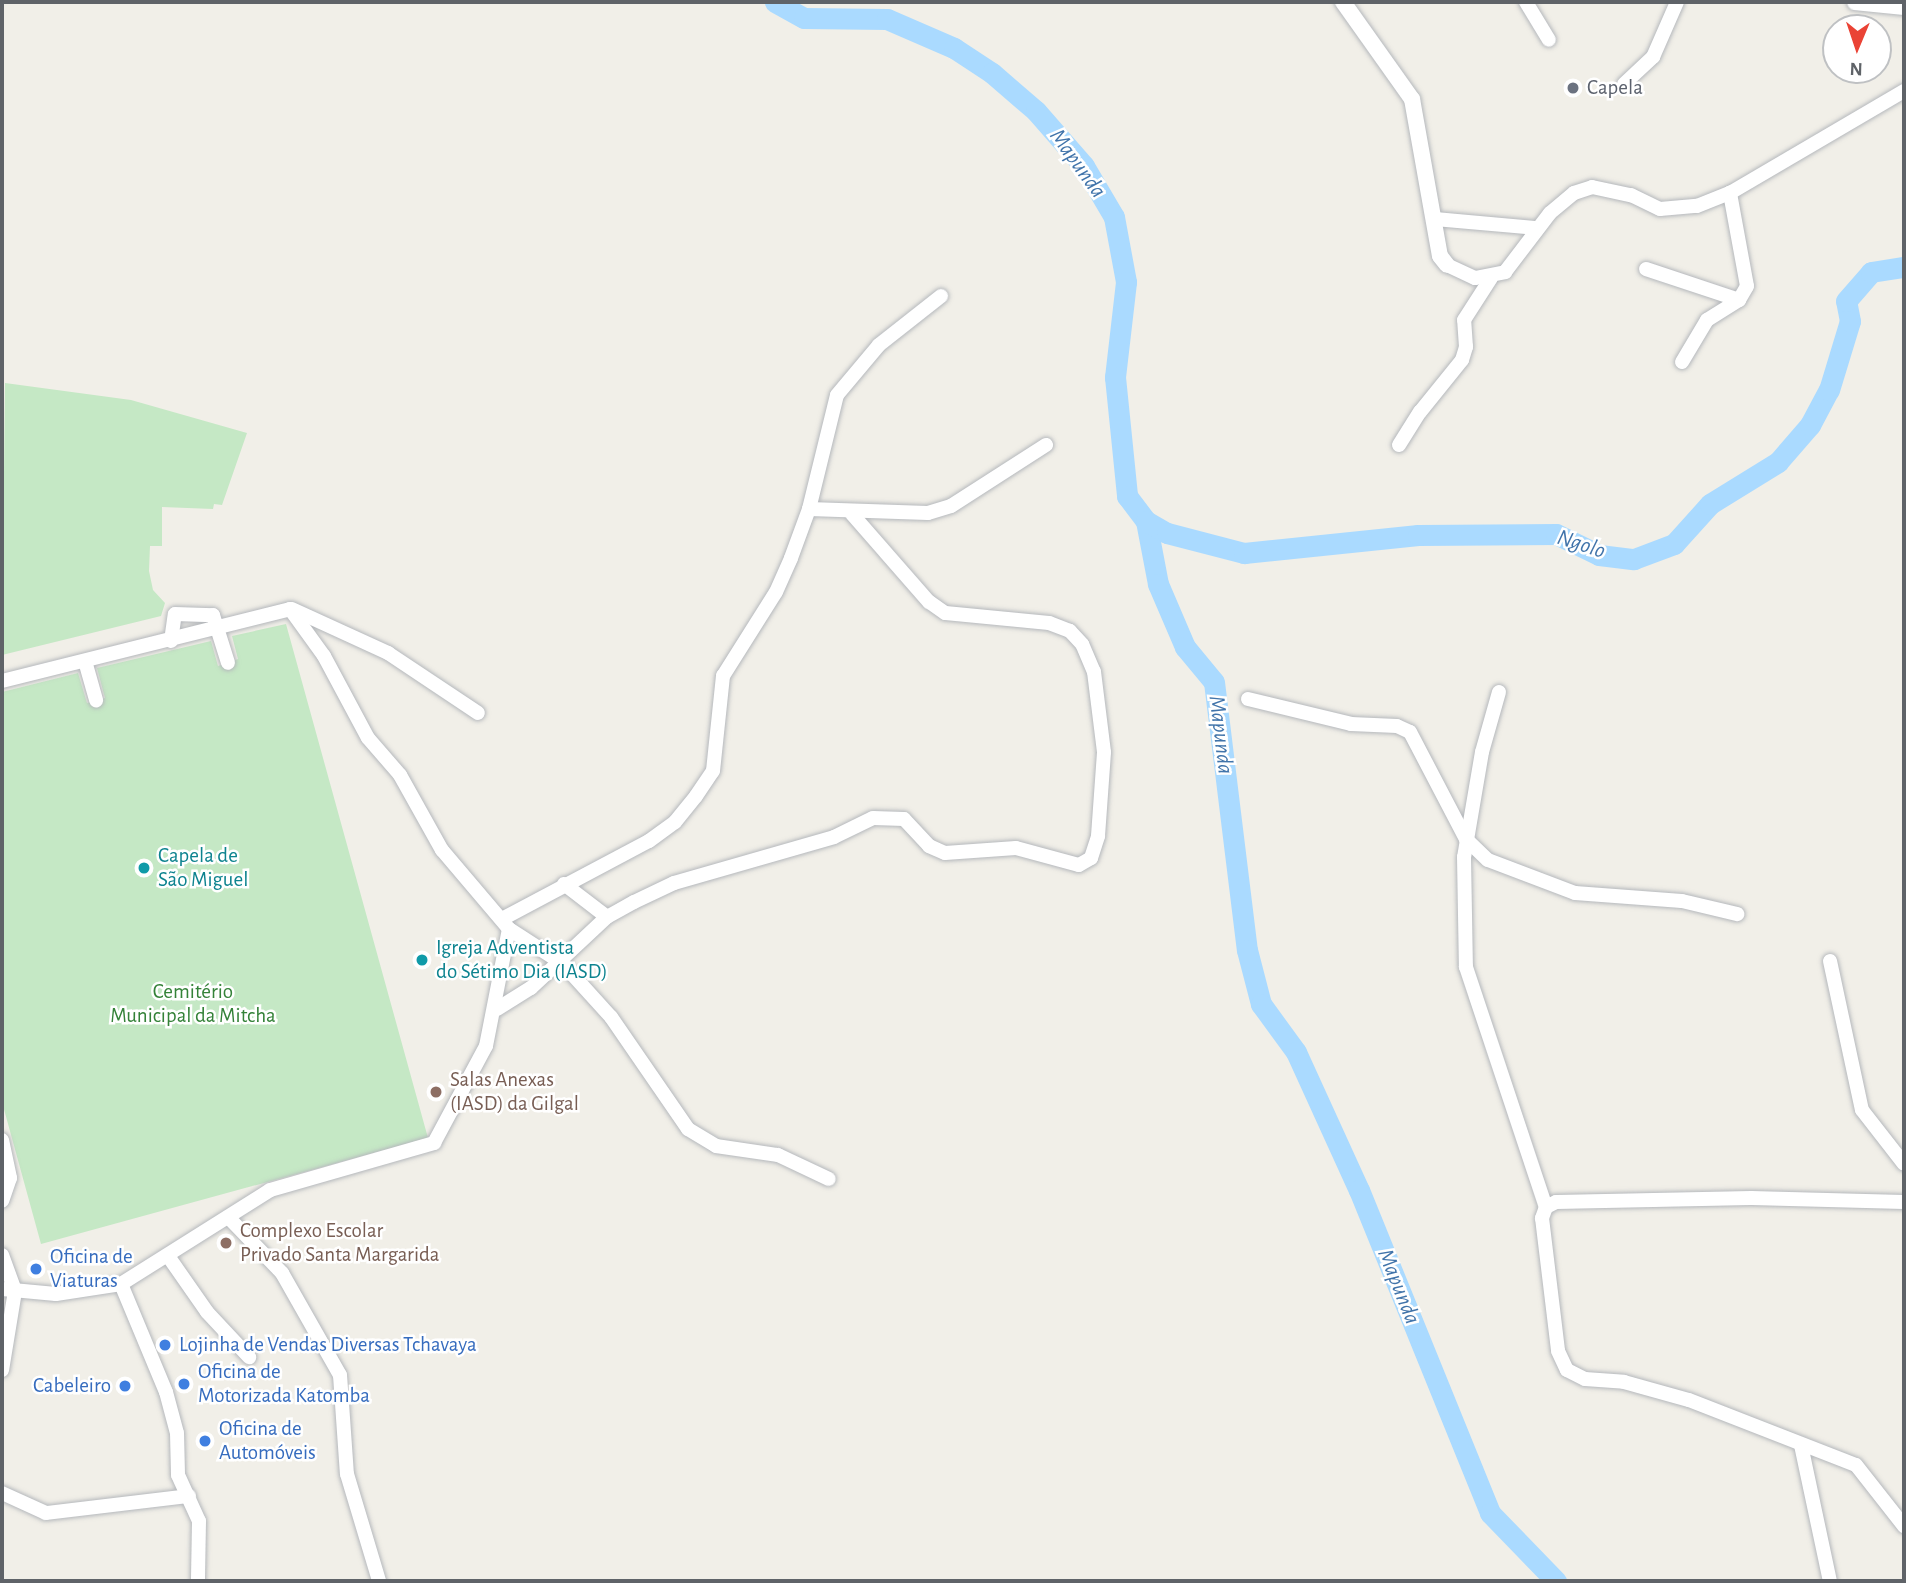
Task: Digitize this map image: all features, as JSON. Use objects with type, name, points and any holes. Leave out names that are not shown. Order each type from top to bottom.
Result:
[{"type":"street","points":[[1343,2],[1412,99],[1440,256],[1460,274],[1491,278]]},
{"type":"street","points":[[1526,2],[1549,40]]},
{"type":"street","points":[[1624,84],[1653,57],[1677,2]]},
{"type":"street","points":[[1855,2],[1904,7]]},
{"type":"street","points":[[1399,445],[1420,412],[1462,360],[1466,347],[1464,320],[1491,278],[1516,261],[1535,228],[1574,193],[1592,187],[1678,211],[1730,193],[1904,91]]},
{"type":"street","points":[[1682,362],[1707,320],[1739,300],[1747,286],[1747,268],[1730,193]]},
{"type":"street","points":[[1435,219],[1535,228]]},
{"type":"street","points":[[1646,269],[1739,300]]},
{"type":"street","points":[[505,924],[564,884],[649,841],[675,822],[713,771],[723,676],[776,592],[809,509],[837,395],[879,345],[941,296]]},
{"type":"street","points":[[809,509],[852,513],[928,513],[951,506],[1046,445]]},
{"type":"street","points":[[497,1009],[562,963],[607,917],[674,883],[834,837],[873,818],[904,819],[929,846],[946,853],[1016,848],[1079,865],[1091,858],[1098,836],[1104,752],[1094,672],[1082,644],[1070,631],[1049,623],[945,614],[929,602],[852,513]]},
{"type":"street","points":[[290,609],[324,656],[368,737],[400,775],[442,850],[505,924],[562,963],[611,1017],[688,1129],[716,1146],[778,1155],[829,1179]]},
{"type":"street","points":[[2,681],[220,629],[290,609],[388,653],[478,713]]},
{"type":"street","points":[[171,640],[171,619],[181,611],[213,615],[220,629],[228,663]]},
{"type":"street","points":[[85,661],[96,700]]},
{"type":"street","points":[[1499,692],[1482,751],[1466,839],[1466,967],[1546,1207],[1542,1218],[1545,1253],[1558,1351],[1567,1370],[1585,1379],[1624,1382],[1689,1400],[1801,1446],[1856,1465],[1904,1526]]},
{"type":"street","points":[[1248,699],[1351,724],[1397,726],[1410,732],[1466,839],[1488,860],[1549,886],[1575,893],[1682,901],[1737,914]]},
{"type":"street","points":[[564,884],[607,917]]},
{"type":"street","points":[[8,1290],[56,1294],[121,1284],[270,1190],[434,1143],[486,1046],[497,1009],[505,924]]},
{"type":"street","points":[[1830,961],[1862,1110],[1904,1164]]},
{"type":"street","points":[[2,1140],[9,1178],[2,1201]]},
{"type":"street","points":[[1546,1207],[1556,1202],[1751,1198],[1904,1202]]},
{"type":"street","points":[[228,1217],[282,1273],[340,1375],[347,1474],[379,1581]]},
{"type":"street","points":[[2,1255],[8,1290],[2,1370]]},
{"type":"street","points":[[168,1256],[207,1312],[250,1357]]},
{"type":"street","points":[[121,1284],[166,1392],[177,1433],[178,1475],[199,1521],[198,1581]]},
{"type":"street","points":[[1801,1446],[1830,1581]]},
{"type":"street","points":[[2,1493],[46,1513],[189,1496]]},
{"type":"green space","points":[[5,383],[131,400],[247,433],[222,505],[214,504],[213,509],[162,507],[162,546],[150,546],[149,571],[153,590],[165,603],[161,616],[2,655]]},
{"type":"green space","name":"Cemitério Municipal da Mitcha","points":[[286,624],[428,1138],[41,1244],[2,1102],[2,692],[78,673],[87,703],[105,698],[97,668],[211,641],[218,666],[238,659],[232,636]]},
{"type":"waterway","name":"Mapunda","points":[[775,2],[804,18],[887,19],[954,48],[992,73],[1036,111],[1084,166],[1114,217],[1126,282],[1115,377],[1127,496],[1146,521],[1158,584],[1185,647],[1214,682],[1247,950],[1261,1004],[1296,1052],[1359,1190],[1490,1513],[1556,1581]]},
{"type":"waterway","name":"Ngolo","points":[[1146,521],[1167,533],[1244,553],[1418,535],[1556,534],[1599,555],[1634,559],[1674,544],[1710,504],[1778,462],[1810,425],[1829,390],[1850,321],[1846,301],[1871,272],[1904,267]]},
{"type":"place","name":"Capela","points":[[1573,88]]},
{"type":"place","name":"Capela de São Miguel","points":[[144,868]]},
{"type":"place","name":"Igreja Adventista do Sétimo Dia (IASD)","points":[[422,960]]},
{"type":"place","name":"Salas Anexas (IASD) da Gilgal","points":[[436,1092]]},
{"type":"place","name":"Complexo Escolar Privado Santa Margarida","points":[[226,1243]]},
{"type":"place","name":"Oficina de Viaturas","points":[[36,1269]]},
{"type":"place","name":"Lojinha de Vendas Diversas Tchavaya","points":[[165,1345]]},
{"type":"place","name":"Oficina de Motorizada Katomba","points":[[184,1384]]},
{"type":"place","name":"Cabeleiro","points":[[125,1386]]},
{"type":"place","name":"Oficina de Automóveis","points":[[205,1441]]}]
